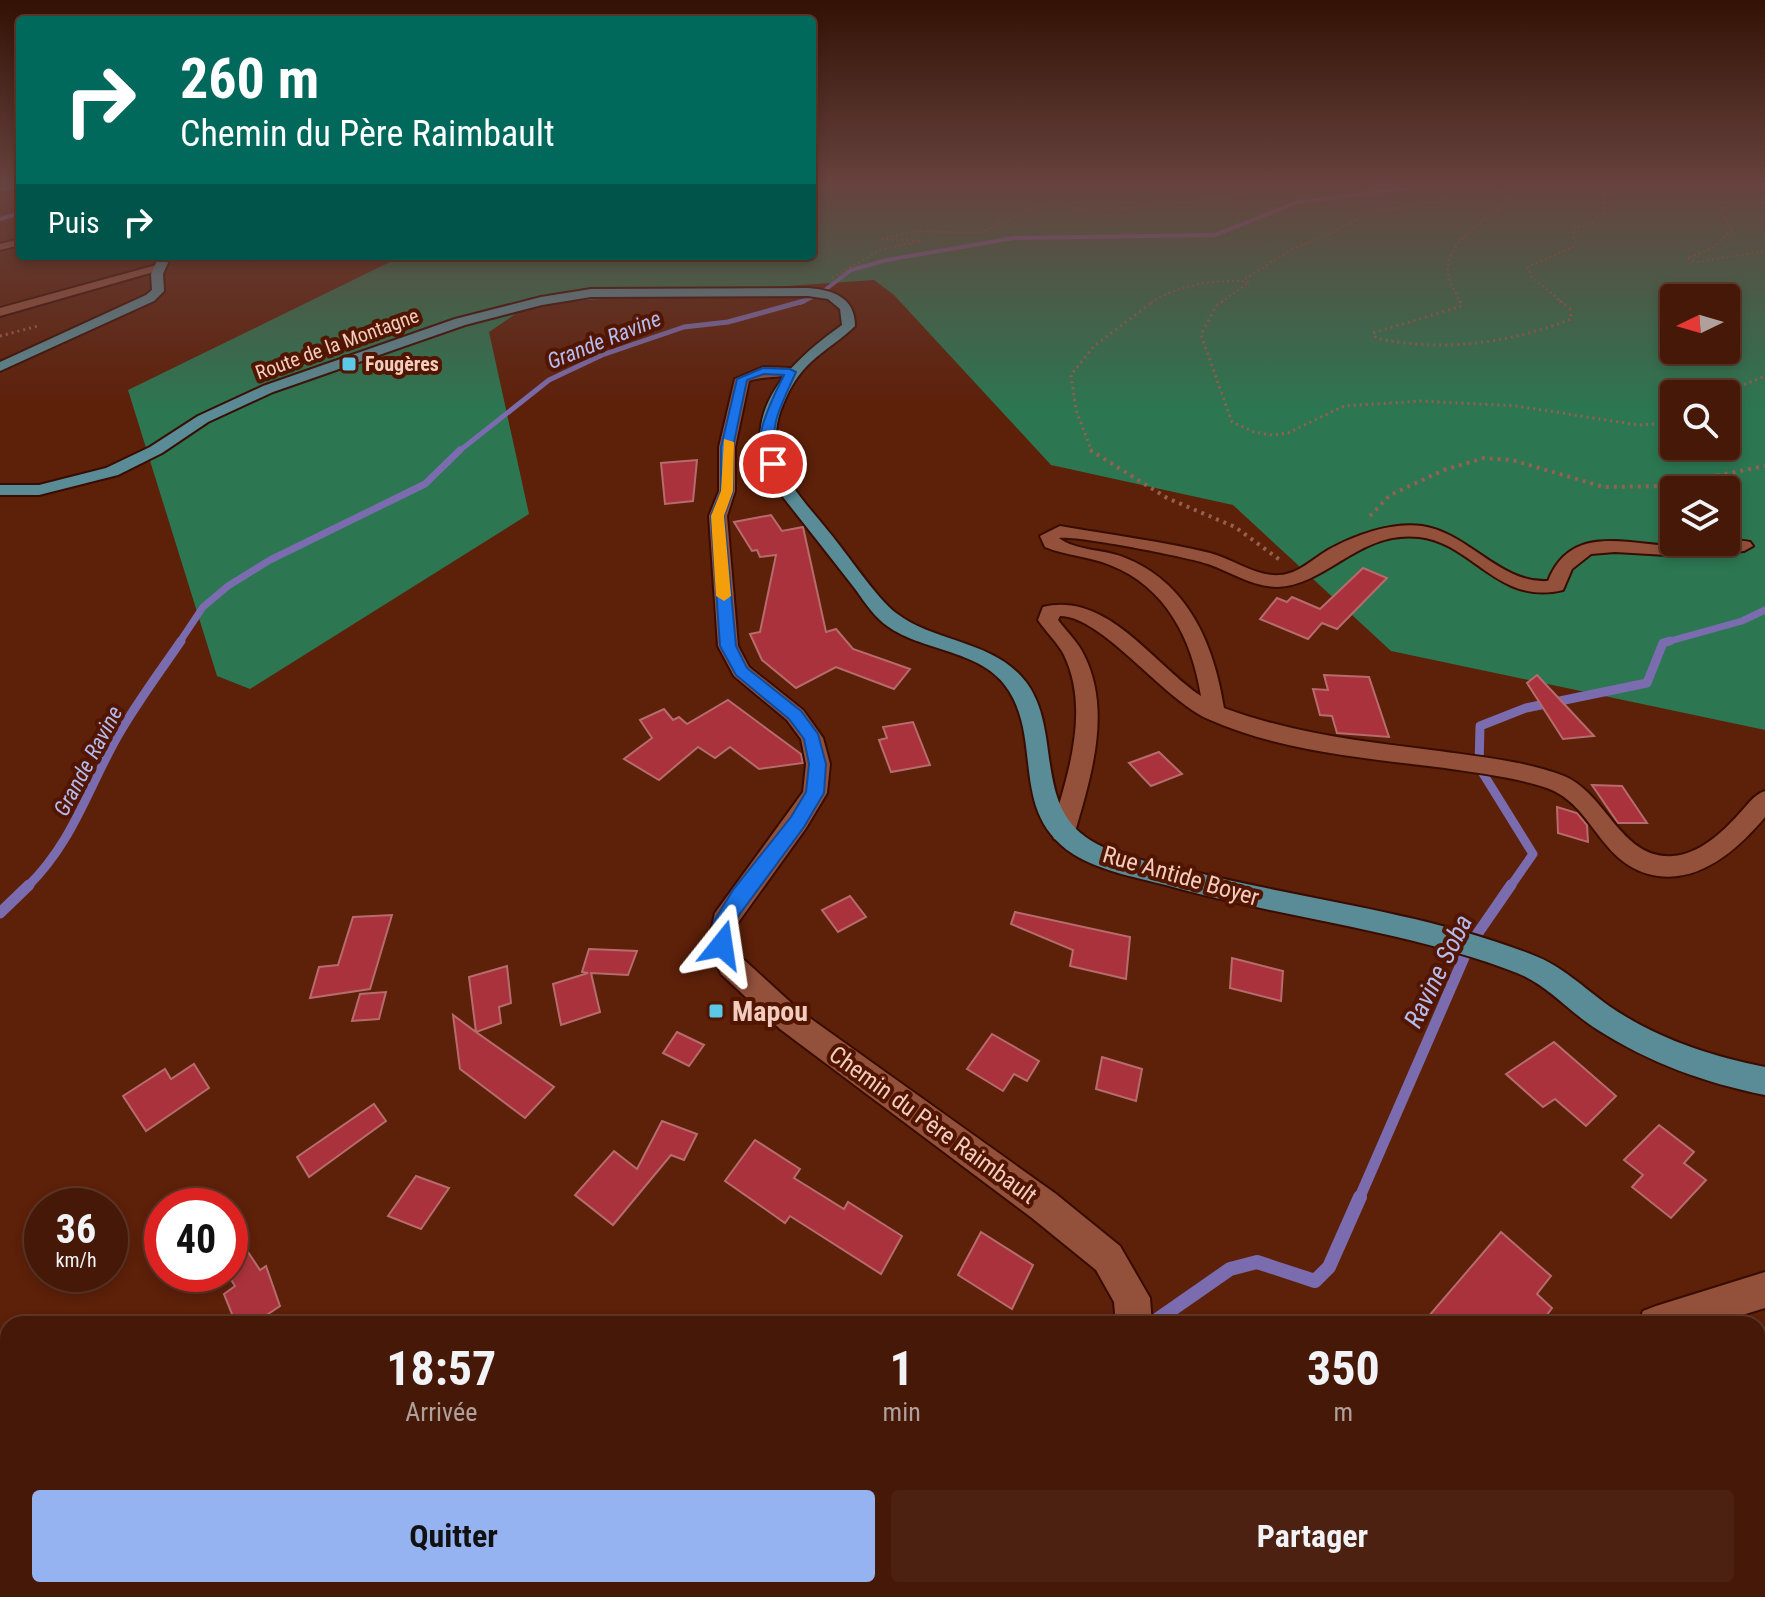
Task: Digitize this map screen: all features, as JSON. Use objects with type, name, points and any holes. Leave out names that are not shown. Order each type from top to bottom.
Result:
[{"type":"main road","points":[[0,367],[150,298],[158,291],[162,262]]},
{"type":"main road","name":"Route de la Montagne","points":[[0,490],[39,490],[112,472],[156,450],[203,419],[268,389],[460,322],[541,301],[591,293],[808,292],[830,295],[846,303],[848,326],[790,372]]},
{"type":"main road","name":"Rue Antide Boyer","points":[[790,372],[766,427],[767,446],[782,484],[888,617],[907,629],[996,665],[1018,686],[1031,717],[1044,805],[1063,832],[1078,846],[1108,858],[1222,890],[1469,946],[1528,965],[1608,1020],[1706,1068],[1764,1083]]},
{"type":"street","points":[[0,312],[162,262]]},
{"type":"street","name":"Chemin du Père Raimbault","points":[[790,372],[763,371],[742,379],[727,447],[727,491],[718,516],[728,646],[741,671],[795,715],[812,738],[818,764],[815,793],[724,921],[722,945],[731,966],[790,1020],[1044,1206],[1108,1258],[1132,1298],[1133,1316]]},
{"type":"street","points":[[1214,713],[1209,677],[1198,637],[1165,590],[1117,561],[1063,549],[1051,543],[1049,536],[1060,531],[1207,557],[1273,581],[1291,580],[1330,557],[1388,533],[1425,532],[1450,543],[1517,584],[1540,589],[1556,586],[1560,568],[1582,549],[1621,545],[1663,551],[1744,546]]},
{"type":"street","points":[[1063,832],[1085,753],[1086,691],[1073,654],[1048,620],[1050,611],[1067,608],[1089,616],[1173,687],[1214,713],[1276,734],[1450,761],[1553,781],[1574,790],[1621,850],[1639,861],[1658,866],[1680,866],[1696,861],[1741,830],[1765,800]]},
{"type":"street","points":[[1682,1316],[1765,1290]]},
{"type":"path","points":[[808,292],[864,260]]},
{"type":"path","points":[[1275,260],[1245,279],[1175,291],[1158,298],[1094,346],[1071,375],[1076,410],[1090,451],[1167,498],[1235,527],[1300,575]]},
{"type":"path","points":[[1451,260],[1448,271],[1462,306],[1436,316],[1385,327],[1373,333],[1376,338],[1418,346],[1551,329],[1571,319],[1570,309],[1531,276],[1528,267],[1545,260]]},
{"type":"path","points":[[1691,260],[1697,262],[1712,260]]},
{"type":"path","points":[[1245,279],[1249,282],[1241,290],[1216,306],[1201,335],[1232,422],[1247,430],[1273,434],[1294,432],[1332,410],[1360,403],[1516,405],[1640,426],[1660,424]]},
{"type":"path","points":[[1740,386],[1765,376]]},
{"type":"path","points":[[1330,557],[1390,495],[1444,470],[1484,458],[1512,460],[1604,487],[1665,486],[1765,466]]},
{"type":"green space","points":[[394,260],[1765,260],[1765,730],[1391,651],[1233,505],[1051,465],[894,295],[874,280],[530,304],[489,332],[529,514],[250,689],[217,676],[128,390]]},
{"type":"building","points":[[697,460],[693,501],[665,504],[661,463]]},
{"type":"building","points":[[771,515],[782,531],[803,527],[826,632],[836,629],[853,649],[910,669],[894,689],[836,667],[796,688],[762,660],[750,634],[760,632],[776,555],[760,557],[757,550],[752,551],[734,522]]},
{"type":"building","points":[[1363,568],[1387,578],[1337,629],[1322,623],[1308,639],[1260,619],[1277,598],[1287,602],[1292,597],[1320,609]]},
{"type":"building","points":[[1324,675],[1369,677],[1389,737],[1337,733],[1332,716],[1320,715],[1313,689],[1328,690]]},
{"type":"building","points":[[1537,675],[1594,736],[1563,739],[1527,683]]},
{"type":"building","points":[[728,700],[801,754],[803,763],[759,769],[730,747],[715,758],[698,747],[659,780],[624,759],[652,738],[640,720],[664,709],[673,720],[679,717],[687,724]]},
{"type":"building","points":[[913,722],[930,765],[891,772],[879,740],[887,738],[883,727]]},
{"type":"building","points":[[1159,752],[1182,774],[1151,786],[1129,763]]},
{"type":"building","points":[[1592,785],[1622,786],[1647,823],[1618,823]]},
{"type":"building","points":[[1557,807],[1577,813],[1587,825],[1588,842],[1558,833]]},
{"type":"building","points":[[850,896],[866,917],[838,932],[822,910]]},
{"type":"building","points":[[1015,912],[1130,937],[1126,979],[1070,966],[1073,950],[1011,924]]},
{"type":"building","points":[[392,915],[370,989],[310,998],[319,967],[338,965],[353,917]]},
{"type":"building","points":[[589,949],[637,951],[628,975],[591,973],[600,1012],[561,1025],[553,984],[588,973],[582,972]]},
{"type":"building","points":[[1232,958],[1283,971],[1281,1001],[1230,988]]},
{"type":"building","points":[[507,966],[511,1003],[499,1007],[501,1023],[476,1032],[469,977]]},
{"type":"building","points":[[386,992],[379,1019],[352,1021],[360,994]]},
{"type":"building","points":[[453,1015],[554,1087],[525,1118],[460,1069]]},
{"type":"building","points":[[677,1032],[704,1045],[689,1066],[663,1053]]},
{"type":"building","points":[[992,1034],[1039,1061],[1027,1081],[1014,1074],[1003,1091],[967,1069]]},
{"type":"building","points":[[1554,1042],[1616,1096],[1586,1126],[1555,1099],[1543,1107],[1506,1074]]},
{"type":"building","points":[[1102,1057],[1142,1069],[1136,1101],[1096,1089]]},
{"type":"building","points":[[194,1064],[209,1088],[146,1131],[123,1096],[165,1069],[171,1079]]},
{"type":"building","points":[[374,1104],[386,1121],[309,1177],[297,1157]]},
{"type":"building","points":[[662,1121],[697,1134],[684,1160],[671,1155],[613,1225],[575,1195],[614,1151],[637,1169]]},
{"type":"building","points":[[1659,1125],[1694,1152],[1684,1163],[1706,1180],[1671,1218],[1632,1187],[1643,1175],[1624,1160]]},
{"type":"building","points":[[755,1140],[800,1169],[794,1178],[844,1209],[848,1202],[902,1236],[881,1274],[790,1216],[785,1223],[725,1181]]},
{"type":"building","points":[[416,1176],[449,1188],[421,1229],[388,1216]]},
{"type":"building","points":[[981,1232],[1033,1265],[1012,1309],[958,1275]]},
{"type":"building","points":[[1501,1232],[1551,1276],[1537,1294],[1552,1308],[1546,1316],[1429,1316]]},
{"type":"building","points":[[248,1252],[260,1270],[266,1266],[280,1306],[265,1316],[233,1316],[224,1294],[248,1292]]},
{"type":"waterway","name":"Grande Ravine","points":[[800,303],[821,293],[851,270],[890,260]]},
{"type":"waterway","name":"Grande Ravine","points":[[458,452],[549,380],[602,355],[684,327],[728,322],[804,301]]},
{"type":"waterway","name":"Grande Ravine","points":[[179,643],[203,607],[228,586],[270,560],[425,484],[460,450]]},
{"type":"waterway","name":"Ravine Soba","points":[[1663,643],[1742,621],[1765,610]]},
{"type":"waterway","name":"Grande Ravine","points":[[28,886],[56,853],[123,726],[181,641]]},
{"type":"waterway","name":"Ravine Soba","points":[[1663,643],[1670,641]]},
{"type":"waterway","name":"Ravine Soba","points":[[1510,887],[1533,854],[1479,767],[1480,726],[1526,708],[1647,683],[1663,643]]},
{"type":"waterway","name":"Ravine Soba","points":[[1359,1199],[1469,946],[1511,885]]},
{"type":"waterway","name":"Grande Ravine","points":[[0,913],[28,886]]},
{"type":"waterway","name":"Ravine Soba","points":[[1162,1316],[1230,1269],[1257,1262],[1315,1281],[1329,1267],[1360,1197]]},
{"type":"slow traffic","points":[[724,596],[718,516],[727,491],[728,442]]},
{"type":"place","name":"Fougères","points":[[349,364]]},
{"type":"place","name":"Mapou","points":[[716,1011]]},
{"type":"route","points":[[722,945],[724,921],[815,793],[818,764],[812,738],[795,715],[741,671],[728,646],[718,516],[727,491],[727,447],[742,379],[745,375],[763,371],[790,372],[766,427],[767,446],[773,464]]}]
